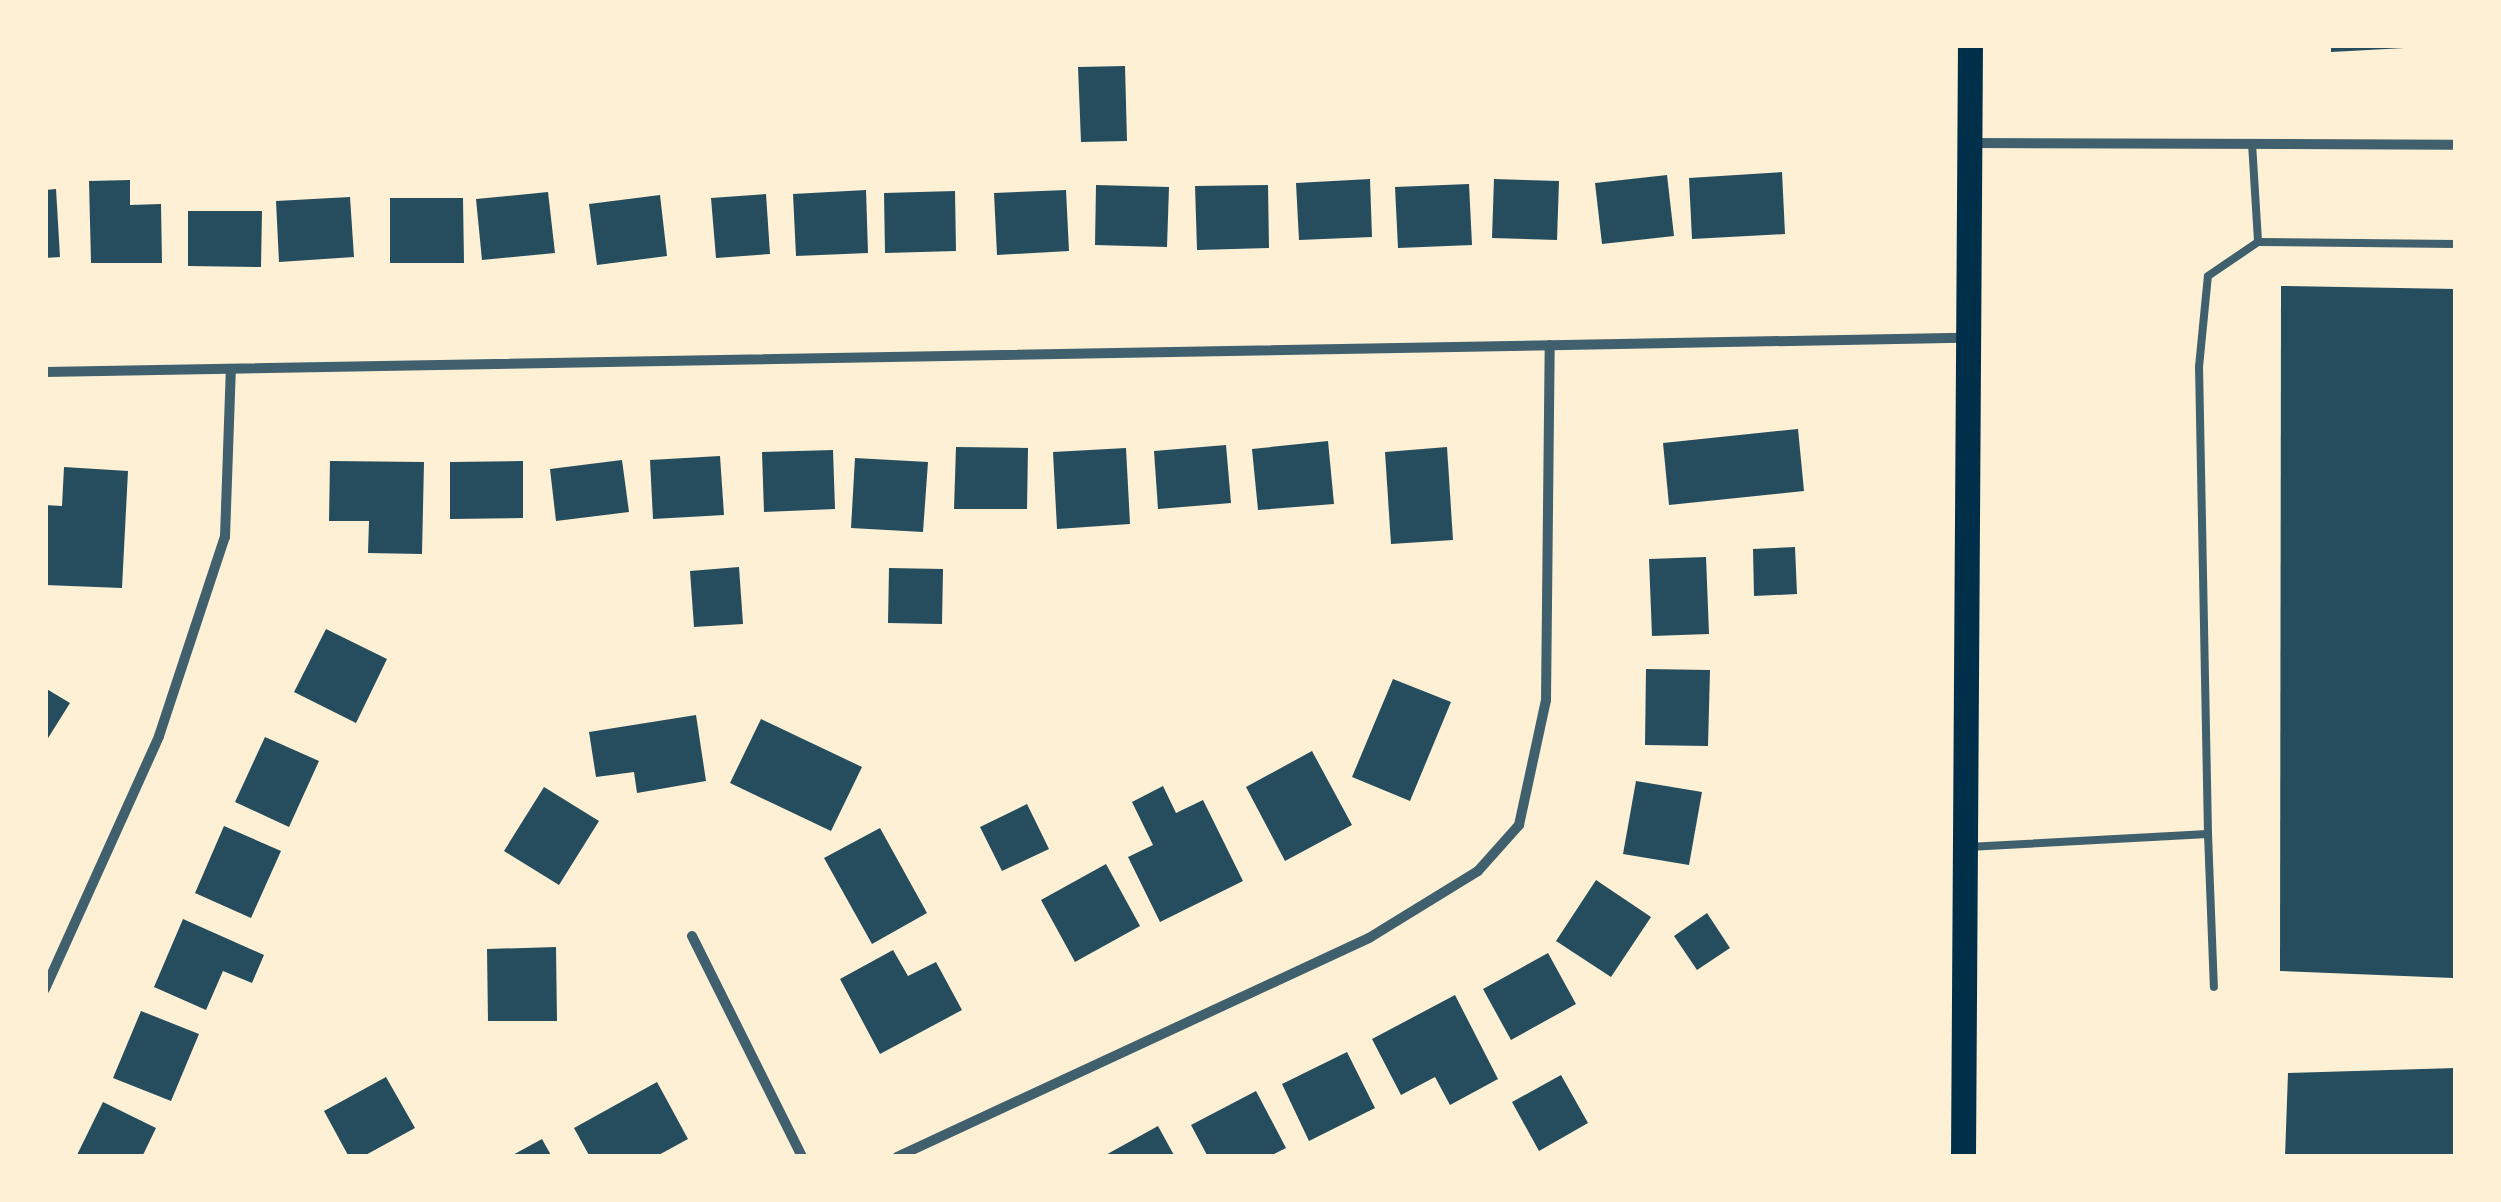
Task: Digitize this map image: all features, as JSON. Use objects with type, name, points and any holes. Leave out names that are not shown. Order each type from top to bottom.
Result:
[{"type":"main road","points":[[1963,1157],[1964,338],[1970,45]]},
{"type":"street","points":[[1970,143],[2456,145]]},
{"type":"street","points":[[45,372],[1964,338]]},
{"type":"street","points":[[897,1157],[1369,938],[1478,871],[1519,826],[1546,700],[1550,345]]},
{"type":"street","points":[[45,989],[159,736],[225,537],[231,369]]},
{"type":"street","points":[[692,936],[802,1157]]},
{"type":"lane","points":[[2252,143],[2258,242]]},
{"type":"lane","points":[[2214,987],[2200,367],[2208,276],[2258,242],[2456,244]]},
{"type":"lane","points":[[1963,847],[2208,834]]},
{"type":"building","points":[[2331,45],[2405,45],[2405,48],[2331,52]]},
{"type":"building","points":[[1125,66],[1127,141],[1081,142],[1078,67]]},
{"type":"building","points":[[1782,172],[1785,234],[1692,239],[1689,178]]},
{"type":"building","points":[[1667,175],[1674,236],[1602,244],[1595,183]]},
{"type":"building","points":[[1370,179],[1372,237],[1299,240],[1296,183]]},
{"type":"building","points":[[1494,179],[1559,181],[1557,240],[1492,238]]},
{"type":"building","points":[[130,180],[130,205],[161,204],[162,263],[91,263],[89,181]]},
{"type":"building","points":[[1469,184],[1472,245],[1398,248],[1395,187]]},
{"type":"building","points":[[1096,185],[1169,187],[1167,247],[1095,245]]},
{"type":"building","points":[[1268,185],[1269,248],[1197,250],[1195,186]]},
{"type":"building","points":[[56,189],[60,257],[45,258],[45,190]]},
{"type":"building","points":[[866,190],[868,253],[796,256],[793,194]]},
{"type":"building","points":[[1066,190],[1069,251],[997,255],[994,193]]},
{"type":"building","points":[[955,191],[956,251],[885,253],[884,193]]},
{"type":"building","points":[[548,192],[555,253],[482,260],[476,199]]},
{"type":"building","points":[[766,194],[770,254],[716,258],[711,198]]},
{"type":"building","points":[[660,195],[667,256],[597,265],[589,204]]},
{"type":"building","points":[[350,197],[354,257],[279,262],[276,201]]},
{"type":"building","points":[[390,198],[463,198],[464,263],[390,263]]},
{"type":"building","points":[[188,211],[262,211],[261,267],[188,266]]},
{"type":"building","points":[[2281,286],[2456,289],[2453,978],[2280,971]]},
{"type":"building","points":[[1798,429],[1804,491],[1669,505],[1663,443]]},
{"type":"building","points":[[1328,441],[1334,504],[1258,510],[1252,449]]},
{"type":"building","points":[[1226,445],[1231,503],[1158,509],[1154,451]]},
{"type":"building","points":[[956,447],[1028,448],[1027,509],[954,509]]},
{"type":"building","points":[[1447,447],[1453,540],[1391,544],[1385,452]]},
{"type":"building","points":[[1126,448],[1130,524],[1057,529],[1053,452]]},
{"type":"building","points":[[833,450],[835,509],[764,512],[762,452]]},
{"type":"building","points":[[720,456],[724,515],[653,519],[650,460]]},
{"type":"building","points":[[855,458],[928,462],[923,532],[851,528]]},
{"type":"building","points":[[622,460],[629,512],[556,521],[550,469]]},
{"type":"building","points":[[330,461],[424,462],[422,554],[368,553],[369,521],[329,521]]},
{"type":"building","points":[[523,461],[523,518],[450,519],[450,462]]},
{"type":"building","points":[[64,467],[128,471],[122,588],[45,585],[45,505],[62,506]]},
{"type":"building","points":[[1795,547],[1797,594],[1754,596],[1753,549]]},
{"type":"building","points":[[1706,557],[1709,634],[1652,636],[1649,559]]},
{"type":"building","points":[[739,567],[743,624],[694,627],[690,571]]},
{"type":"building","points":[[889,568],[943,569],[942,624],[888,623]]},
{"type":"building","points":[[326,629],[387,659],[356,723],[294,692]]},
{"type":"building","points":[[1646,669],[1710,670],[1708,746],[1645,745]]},
{"type":"building","points":[[1393,679],[1451,702],[1410,801],[1352,777]]},
{"type":"building","points":[[45,688],[70,703],[45,743]]},
{"type":"building","points":[[696,715],[706,781],[637,793],[634,772],[596,777],[589,732]]},
{"type":"building","points":[[761,719],[862,767],[831,831],[730,783]]},
{"type":"building","points":[[265,737],[319,761],[289,827],[235,802]]},
{"type":"building","points":[[1312,751],[1352,825],[1285,861],[1246,787]]},
{"type":"building","points":[[1636,781],[1702,792],[1689,865],[1623,854]]},
{"type":"building","points":[[1163,786],[1176,813],[1203,800],[1243,881],[1160,922],[1128,857],[1153,845],[1132,802]]},
{"type":"building","points":[[544,787],[599,821],[559,885],[504,851]]},
{"type":"building","points":[[1027,804],[1049,849],[1002,871],[980,827]]},
{"type":"building","points":[[224,826],[281,851],[251,918],[195,893]]},
{"type":"building","points":[[880,828],[927,913],[872,944],[824,858]]},
{"type":"building","points":[[1106,864],[1140,926],[1075,962],[1041,900]]},
{"type":"building","points":[[1596,880],[1651,917],[1611,977],[1556,941]]},
{"type":"building","points":[[1707,913],[1730,948],[1697,970],[1674,936]]},
{"type":"building","points":[[183,919],[264,955],[252,983],[223,971],[206,1010],[154,987]]},
{"type":"building","points":[[556,947],[557,1021],[488,1021],[487,949]]},
{"type":"building","points":[[893,950],[908,976],[936,962],[962,1010],[880,1054],[840,979]]},
{"type":"building","points":[[1548,953],[1576,1004],[1511,1040],[1483,989]]},
{"type":"building","points":[[1455,995],[1498,1079],[1450,1105],[1435,1077],[1401,1095],[1372,1039]]},
{"type":"building","points":[[141,1011],[199,1034],[171,1101],[113,1078]]},
{"type":"building","points":[[1347,1052],[1375,1108],[1309,1141],[1282,1084]]},
{"type":"building","points":[[2456,1068],[2456,1157],[2285,1157],[2288,1073]]},
{"type":"building","points":[[1561,1075],[1588,1123],[1539,1151],[1512,1102]]},
{"type":"building","points":[[386,1077],[415,1128],[362,1157],[349,1157],[324,1111]]},
{"type":"building","points":[[657,1082],[688,1139],[655,1157],[590,1157],[574,1128]]},
{"type":"building","points":[[1256,1091],[1286,1148],[1268,1157],[1208,1157],[1191,1125]]},
{"type":"building","points":[[103,1102],[156,1128],[142,1157],[76,1157]]},
{"type":"building","points":[[1158,1126],[1175,1157],[1102,1157]]},
{"type":"building","points":[[542,1139],[552,1157],[509,1157]]}]
